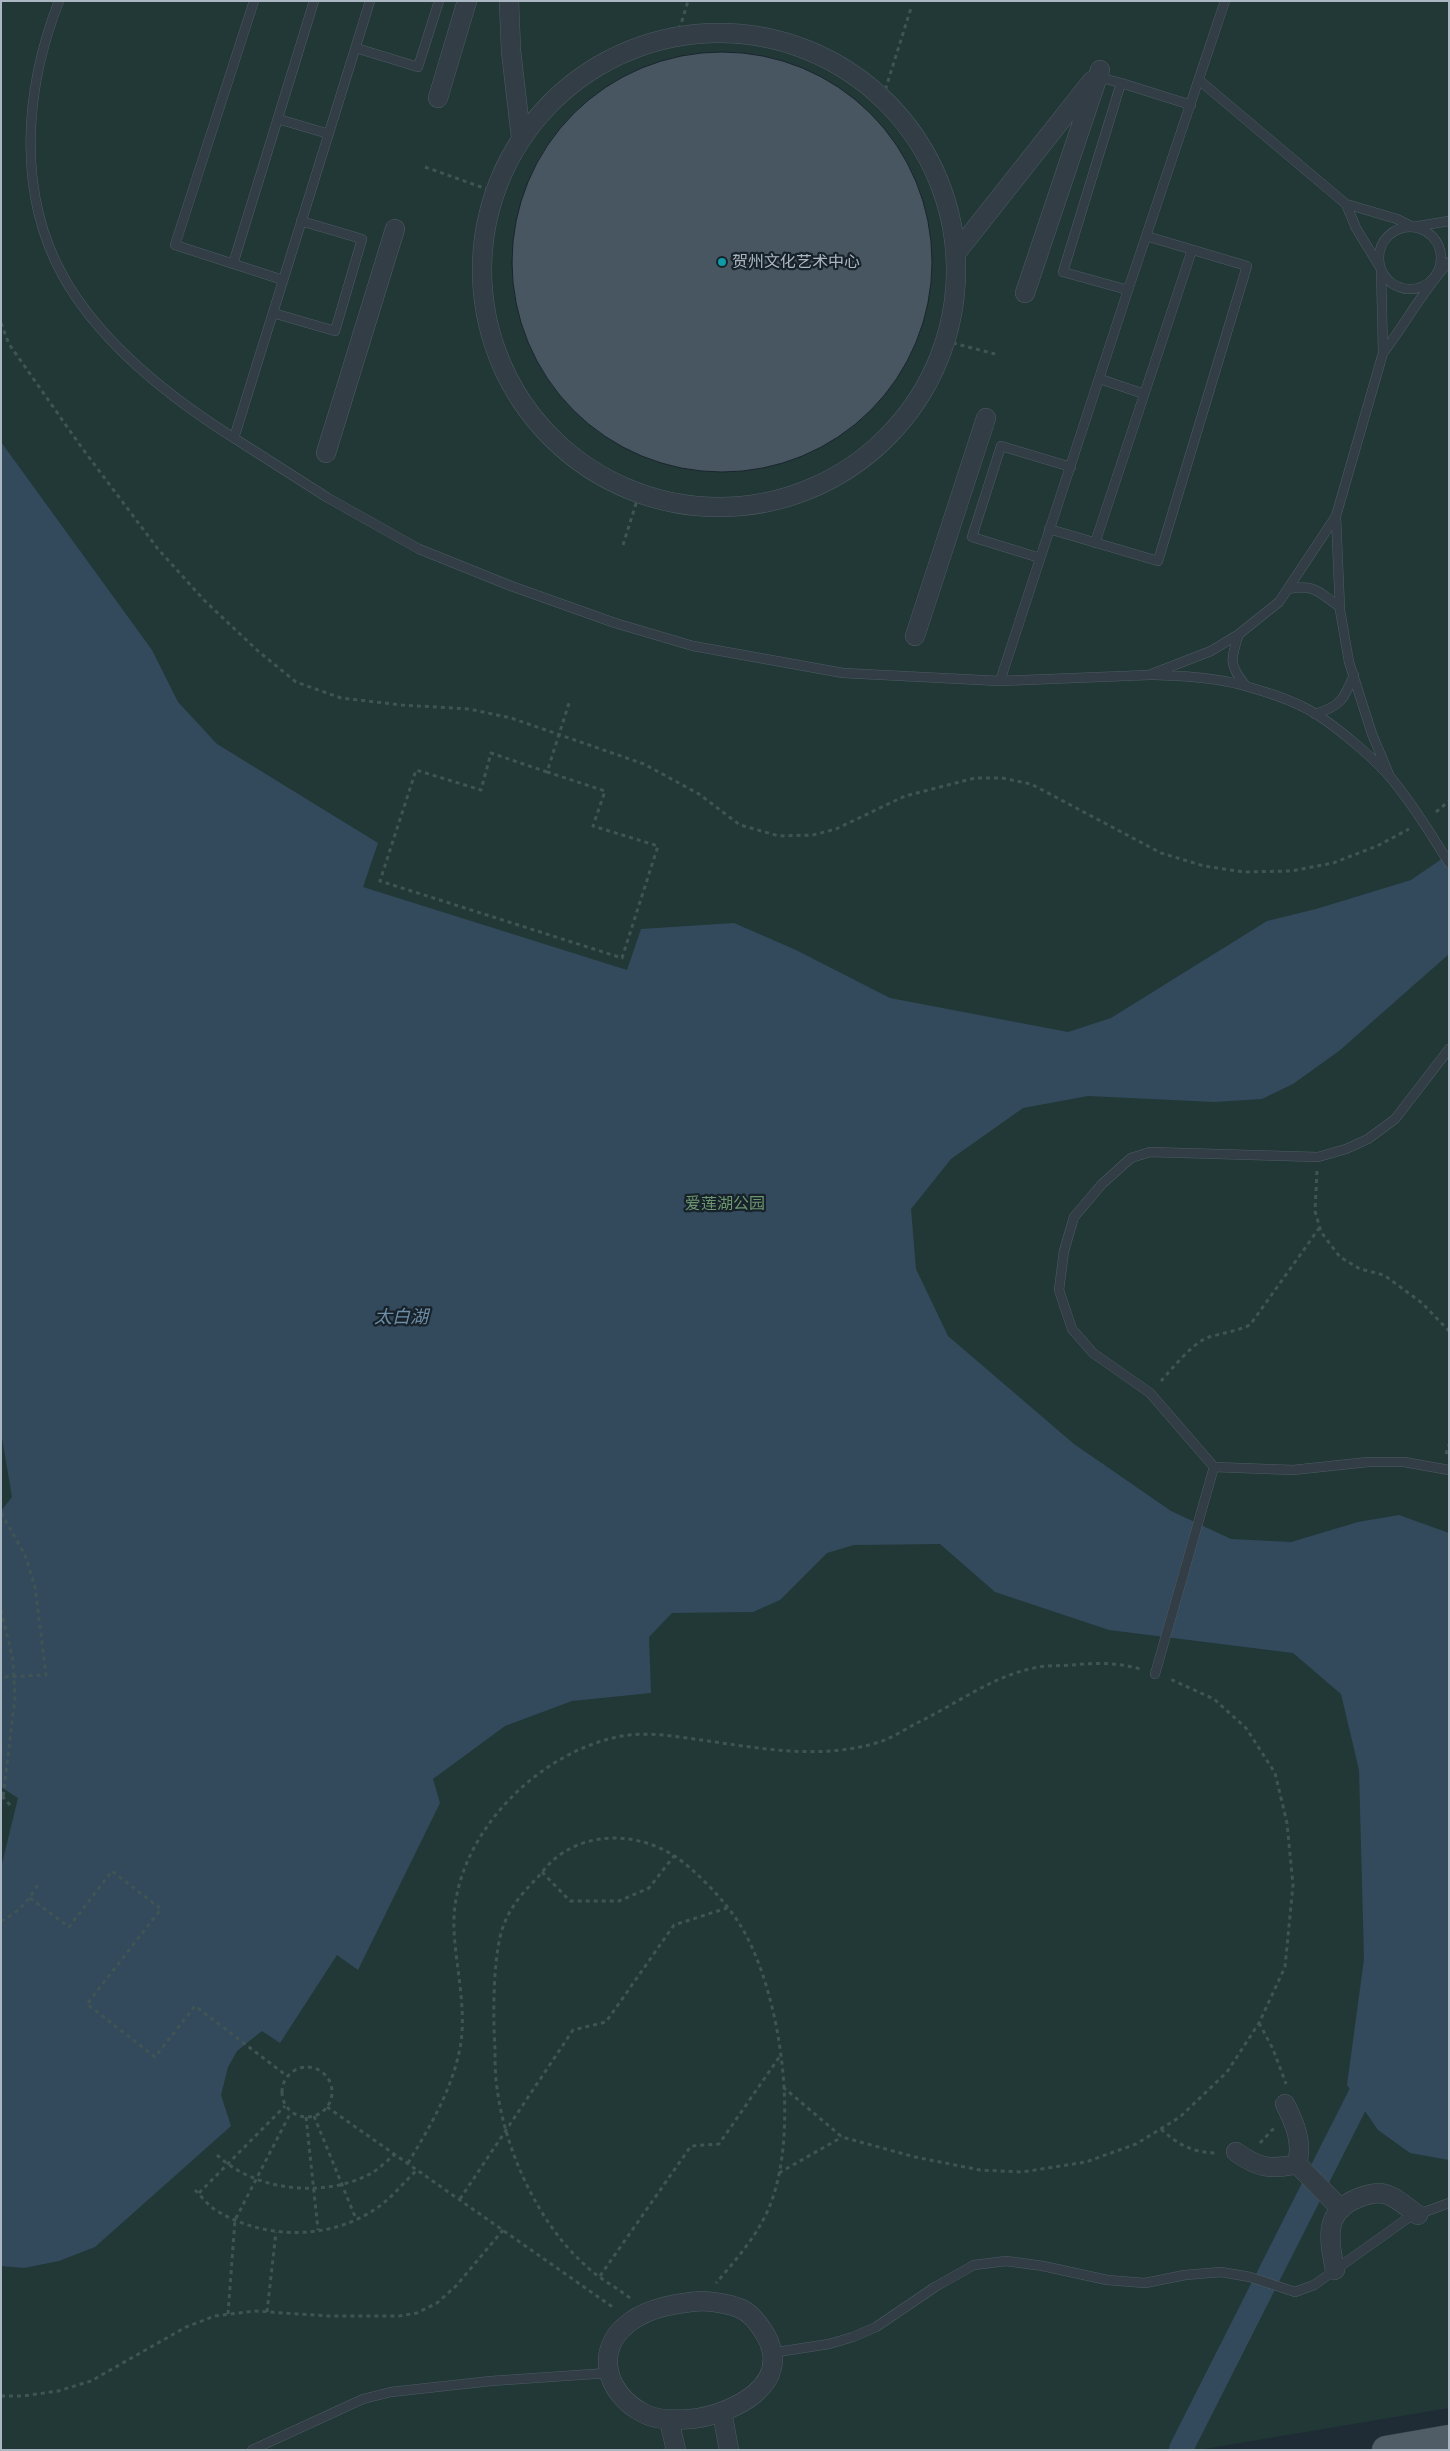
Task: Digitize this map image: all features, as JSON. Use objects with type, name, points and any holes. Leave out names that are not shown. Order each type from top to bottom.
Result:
[{"type":"main road","points":[[1386,2450],[1449,2439]]},
{"type":"street","points":[[438,98],[467,1]]},
{"type":"street","points":[[509,1],[511,52],[521,137]]},
{"type":"street","points":[[723,32],[781,40],[836,63],[883,97],[920,143],[945,195],[956,253],[956,293],[945,341],[923,391],[882,442],[829,480],[768,502],[703,507],[639,494],[581,464],[532,419],[499,363],[482,300],[483,234],[502,171],[521,137],[560,93],[608,59],[664,38],[723,32]]},
{"type":"street","points":[[956,253],[1100,70],[1025,293]]},
{"type":"street","points":[[326,453],[396,228]]},
{"type":"street","points":[[915,636],[986,418]]},
{"type":"street","points":[[1285,2104],[1297,2127],[1300,2154],[1297,2164]]},
{"type":"street","points":[[1236,2152],[1252,2163],[1275,2169],[1297,2164]]},
{"type":"street","points":[[1297,2164],[1341,2209]]},
{"type":"street","points":[[1335,2270],[1329,2238],[1334,2218],[1347,2202],[1367,2194],[1386,2194],[1418,2215]]},
{"type":"street","points":[[702,2301],[740,2308],[751,2316],[767,2338],[772,2367],[758,2391],[748,2400],[722,2412],[701,2418],[669,2420],[647,2415],[634,2408],[622,2398],[613,2385],[608,2373],[608,2357],[612,2341],[619,2330],[631,2320],[649,2312],[680,2303],[702,2301]]},
{"type":"street","points":[[722,2412],[729,2450]]},
{"type":"street","points":[[669,2420],[676,2450]]},
{"type":"lane","points":[[59,1],[38,65],[30,137],[31,170],[37,203],[48,241],[62,275],[83,307],[103,331],[136,364],[170,393],[199,416],[328,498],[419,549],[511,586],[615,624],[692,646],[843,673],[1000,681],[1149,675],[1199,678],[1246,687],[1315,714],[1370,758],[1390,777],[1423,822],[1449,864]]},
{"type":"lane","points":[[254,1],[175,245],[283,280]]},
{"type":"lane","points":[[233,264],[314,1]]},
{"type":"lane","points":[[234,438],[370,1]]},
{"type":"lane","points":[[356,48],[418,67],[439,1]]},
{"type":"lane","points":[[1000,681],[1225,1]]},
{"type":"lane","points":[[1098,77],[1191,104]]},
{"type":"lane","points":[[1199,80],[1346,204],[1422,229],[1437,241],[1441,260],[1434,278],[1423,297],[1383,353]]},
{"type":"lane","points":[[1121,83],[1064,272],[1128,290]]},
{"type":"lane","points":[[278,119],[328,134]]},
{"type":"lane","points":[[1346,204],[1356,228],[1381,270],[1391,282],[1405,289],[1426,285],[1449,262]]},
{"type":"lane","points":[[273,313],[335,331],[362,239],[301,221]]},
{"type":"lane","points":[[1149,675],[1211,650],[1239,634],[1279,602],[1288,590],[1336,516],[1383,353],[1380,254],[1385,239],[1403,227],[1449,221]]},
{"type":"lane","points":[[1050,529],[1158,562],[1247,266],[1146,236]]},
{"type":"lane","points":[[1095,543],[1192,250]]},
{"type":"lane","points":[[1100,379],[1144,394]]},
{"type":"lane","points":[[1040,558],[972,537],[1001,446],[1071,467]]},
{"type":"lane","points":[[1336,516],[1340,607],[1354,675],[1372,734],[1390,777]]},
{"type":"lane","points":[[1288,590],[1306,586],[1319,591],[1340,607]]},
{"type":"lane","points":[[1239,634],[1233,651],[1232,663],[1234,671],[1246,687]]},
{"type":"lane","points":[[1315,714],[1332,708],[1345,698],[1354,675]]},
{"type":"lane","points":[[1449,1049],[1395,1119],[1368,1139],[1318,1157],[1150,1152],[1130,1158],[1102,1184],[1074,1217],[1064,1251],[1059,1290],[1072,1329],[1093,1353],[1150,1393],[1214,1467],[1293,1470],[1368,1462],[1404,1462],[1449,1470]]},
{"type":"lane","points":[[1155,1674],[1214,1467]]},
{"type":"lane","points":[[771,2353],[829,2344],[876,2327],[935,2287],[974,2265],[1006,2261],[1042,2266],[1107,2280],[1145,2283],[1185,2274],[1221,2272],[1250,2277],[1295,2292],[1314,2285],[1408,2218],[1449,2203]]},
{"type":"lane","points":[[252,2450],[363,2399],[391,2392],[491,2381],[608,2373]]},
{"type":"path","points":[[677,37],[688,1]]},
{"type":"path","points":[[883,97],[911,8]]},
{"type":"path","points":[[425,167],[495,192]]},
{"type":"path","points":[[1,324],[15,352],[82,448],[158,549],[204,600],[258,651],[296,682],[341,698],[486,712],[511,718],[559,735],[593,744],[644,764],[699,794],[740,825],[779,836],[813,836],[836,828],[905,796],[975,778],[1002,778],[1031,784],[1161,853],[1204,866],[1244,872],[1291,871],[1333,863],[1377,846],[1423,822]]},
{"type":"path","points":[[945,341],[995,354]]},
{"type":"path","points":[[623,545],[639,494]]},
{"type":"path","points":[[547,772],[570,700]]},
{"type":"path","points":[[491,753],[547,772],[605,791],[593,826],[658,846],[622,958],[380,881],[416,770],[481,790],[491,753]]},
{"type":"path","points":[[1318,1157],[1315,1211],[1320,1227],[1340,1257],[1360,1269],[1384,1275],[1422,1303],[1449,1331]]},
{"type":"path","points":[[1150,1393],[1182,1358],[1207,1337],[1236,1332],[1250,1325],[1320,1227]]},
{"type":"path","points":[[1,1513],[25,1556],[35,1587],[46,1675],[1,1677]]},
{"type":"path","points":[[1,1610],[13,1660],[15,1698],[2,1796],[12,1806]]},
{"type":"path","points":[[408,2163],[434,2119],[459,2057],[462,2027],[454,1930],[455,1900],[466,1863],[496,1814],[517,1790],[552,1763],[584,1748],[616,1737],[650,1733],[778,1751],[831,1750],[877,1743],[1000,1679],[1034,1668],[1100,1664],[1128,1665],[1178,1682],[1214,1699],[1246,1728],[1275,1773],[1287,1823],[1293,1885],[1284,1967],[1259,2022],[1227,2072],[1180,2117],[1136,2144],[1086,2162],[1022,2172],[980,2170],[915,2158],[842,2137],[783,2087]]},
{"type":"path","points":[[649,2312],[585,2266],[552,2229],[519,2170],[506,2131],[496,2088],[494,2039],[500,1938],[512,1906],[557,1857],[583,1842],[606,1837],[628,1838],[656,1846],[674,1856],[711,1888],[738,1922],[757,1961],[775,2022],[783,2087],[784,2127],[779,2173],[768,2210],[740,2254],[702,2301]]},
{"type":"path","points":[[542,1872],[570,1901],[619,1902],[649,1888],[674,1856]]},
{"type":"path","points":[[30,1898],[68,1927],[112,1871],[161,1909],[87,2004],[155,2057],[195,2006],[287,2076]]},
{"type":"path","points":[[1,1920],[9,1917],[30,1898],[39,1882]]},
{"type":"path","points":[[460,2199],[573,2030],[606,2022],[674,1925],[727,1908]]},
{"type":"path","points":[[1161,2129],[1175,2142],[1192,2149],[1213,2154],[1236,2152],[1260,2143],[1276,2126],[1285,2104],[1286,2086],[1282,2070],[1259,2022]]},
{"type":"path","points":[[600,2276],[691,2146],[719,2144],[780,2056]]},
{"type":"path","points":[[302,2067],[319,2070],[325,2075],[332,2090],[327,2107],[314,2116],[306,2117],[291,2112],[285,2106],[281,2091],[287,2076],[302,2067]]},
{"type":"path","points":[[199,2194],[285,2106]]},
{"type":"path","points":[[327,2107],[631,2320]]},
{"type":"path","points":[[228,2314],[235,2220],[291,2112]]},
{"type":"path","points":[[314,2116],[356,2219]]},
{"type":"path","points":[[306,2117],[318,2230]]},
{"type":"path","points":[[779,2173],[842,2137]]},
{"type":"path","points":[[217,2156],[227,2165],[263,2183],[314,2187],[342,2183],[368,2175],[395,2154]]},
{"type":"path","points":[[195,2190],[212,2208],[235,2220],[276,2232],[318,2230],[356,2219],[381,2205],[417,2170]]},
{"type":"path","points":[[1,2396],[24,2396],[58,2391],[91,2381],[186,2327],[215,2316],[267,2312],[328,2316],[399,2316],[417,2313],[437,2304],[456,2286],[503,2230]]},
{"type":"path","points":[[267,2312],[276,2232]]},
{"type":"green space","name":"爱莲湖公园","points":[[1,1],[1449,1],[1449,2408],[1198,2450],[1,2450]]},
{"type":"water","name":"太白湖","points":[[1,442],[152,650],[178,702],[217,744],[378,843],[363,887],[627,970],[641,929],[734,923],[796,950],[890,998],[1068,1032],[1111,1018],[1267,921],[1316,909],[1411,880],[1449,854],[1449,954],[1339,1051],[1293,1084],[1262,1099],[1214,1102],[1088,1096],[1023,1108],[951,1159],[911,1209],[916,1269],[948,1336],[1074,1444],[1171,1511],[1231,1539],[1291,1542],[1358,1522],[1399,1515],[1449,1533],[1449,2160],[1410,2153],[1378,2130],[1347,2085],[1364,1959],[1359,1770],[1341,1694],[1293,1653],[1109,1630],[995,1592],[940,1544],[854,1545],[827,1553],[780,1600],[753,1612],[672,1613],[649,1637],[651,1693],[572,1701],[505,1726],[433,1779],[440,1803],[358,1970],[337,1955],[280,2043],[262,2031],[237,2051],[228,2067],[221,2095],[231,2126],[95,2247],[59,2261],[24,2268],[1,2266],[1,1868],[18,1798],[1,1787],[1,1511],[12,1497],[1,1432]]},
{"type":"building","name":"贺州文化艺术中心","points":[[722,52],[763,56],[802,68],[839,87],[870,114],[897,145],[916,182],[928,221],[932,262],[928,303],[916,342],[897,379],[870,410],[839,437],[802,456],[763,468],[722,472],[681,468],[642,456],[605,437],[574,410],[547,379],[528,342],[516,303],[512,262],[516,221],[528,182],[547,145],[574,114],[605,87],[642,68],[681,56]]},
{"type":"waterway","points":[[1181,2449],[1364,2087]]},
{"type":"place","name":"贺州文化艺术中心","points":[[722,262]]}]
